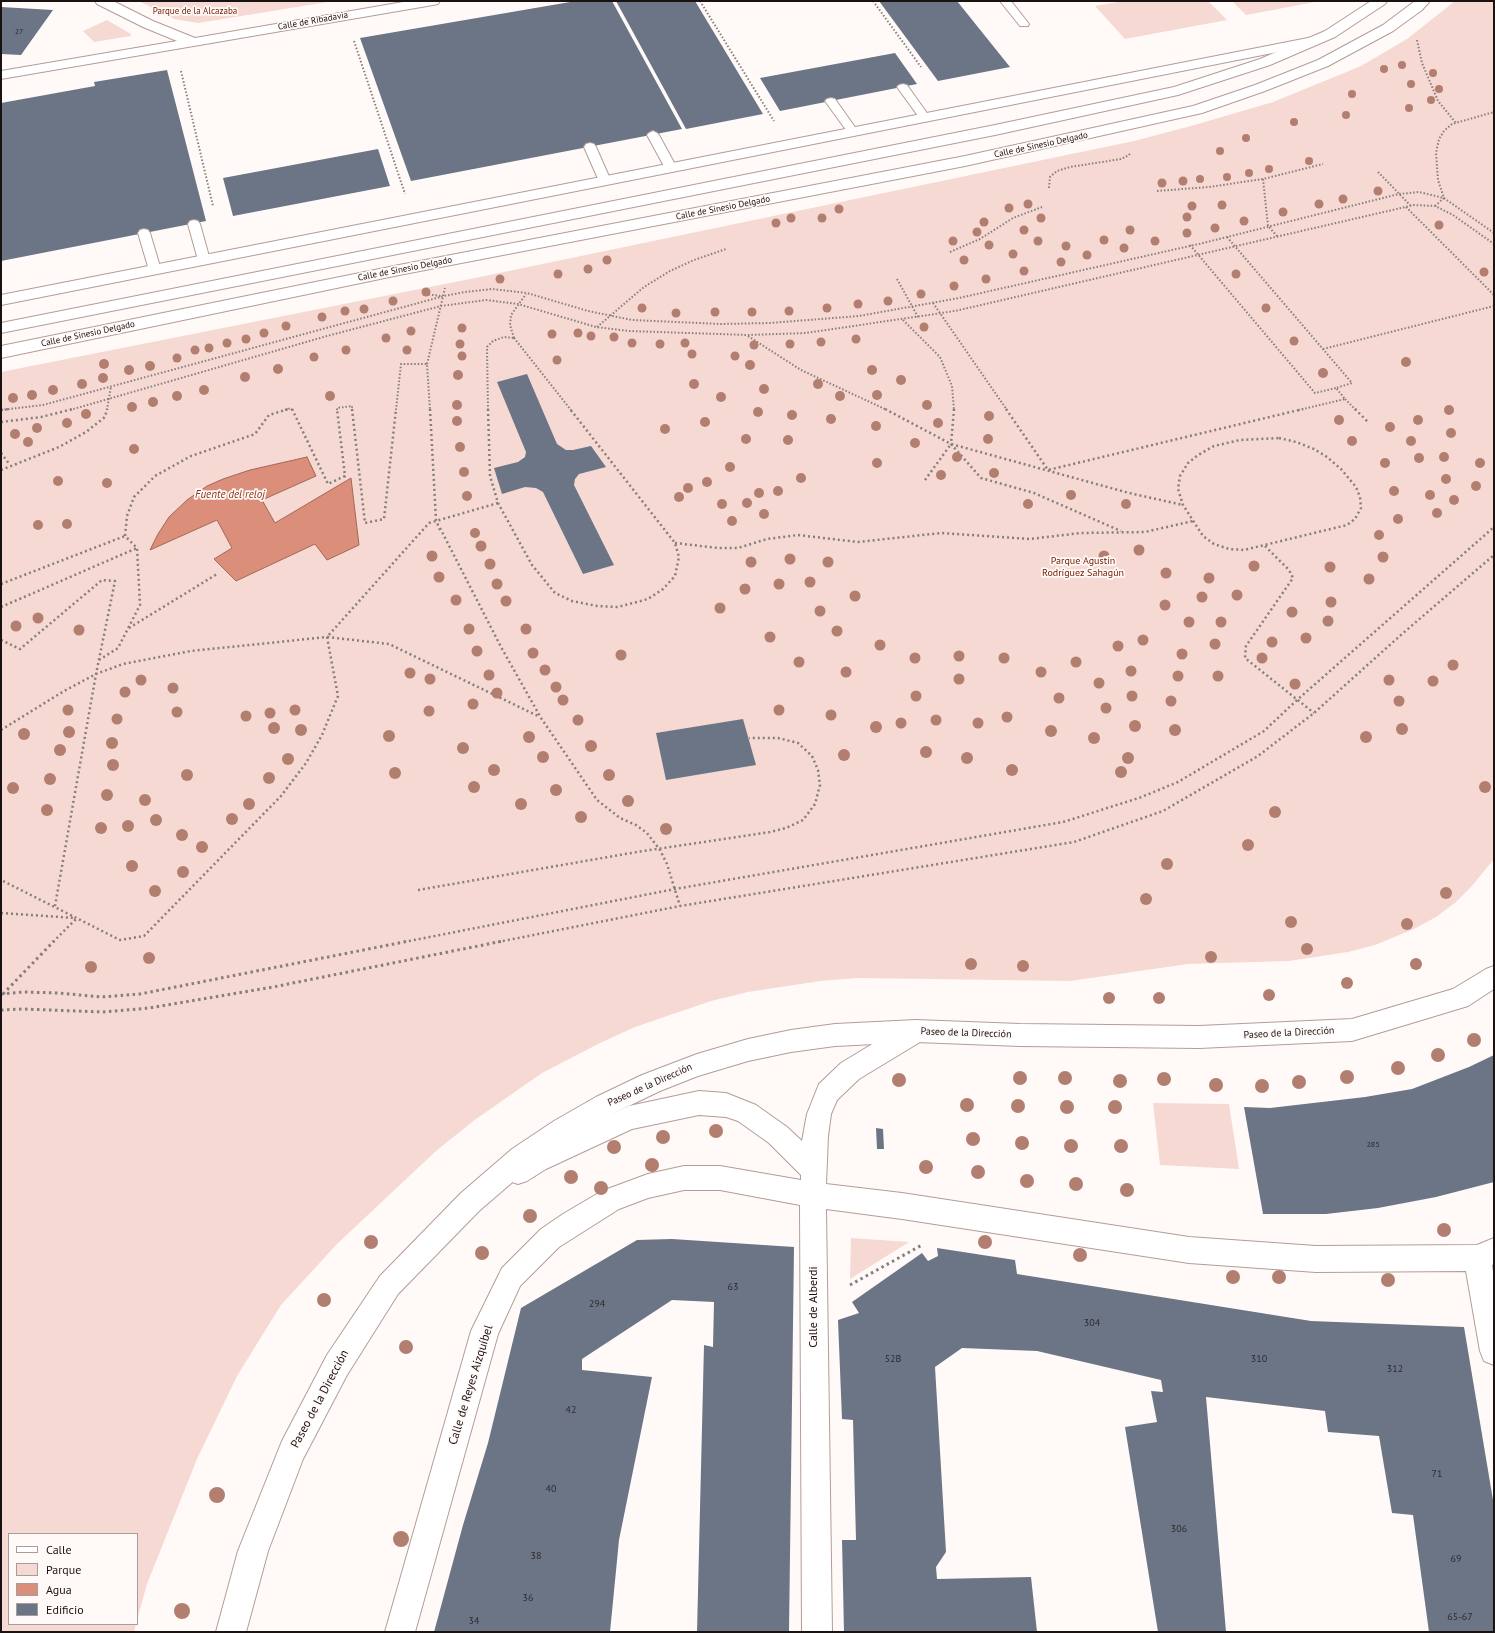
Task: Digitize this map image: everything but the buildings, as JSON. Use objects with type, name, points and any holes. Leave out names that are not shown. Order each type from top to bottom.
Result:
[{"type":"street","points":[[102,1],[148,24],[193,42]]},
{"type":"street","name":"Calle de Ribadavia","points":[[1,75],[433,1]]},
{"type":"street","points":[[1,328],[1178,91],[1265,62],[1313,42],[1330,34],[1380,1]]},
{"type":"street","name":"Calle de Sinesio Delgado","points":[[1,352],[400,270],[966,161],[1197,110],[1323,64],[1388,28],[1423,1]]},
{"type":"street","points":[[1,300],[1313,42]]},
{"type":"street","name":"Paseo de la Dirección","points":[[231,1632],[253,1551],[292,1451],[337,1365],[389,1285],[470,1202],[521,1158],[563,1129],[604,1105],[637,1089],[697,1065],[748,1050],[791,1041],[835,1035],[916,1032],[1199,1037],[1352,1030],[1460,998],[1494,976]]},
{"type":"street","name":"Calle de Alberdi","points":[[817,1632],[813,1182],[815,1136],[819,1114],[828,1092],[850,1071],[916,1032]]},
{"type":"street","name":"Paseo de la Dirección","points":[[470,1202],[537,1160],[629,1118],[699,1103],[726,1105],[747,1112],[778,1135],[813,1182]]},
{"type":"street","name":"Calle de Reyes Aizquíbel","points":[[400,1632],[485,1331],[511,1277],[550,1238],[611,1200],[648,1186],[684,1178],[813,1182]]},
{"type":"street","points":[[813,1182],[902,1206],[1189,1250],[1316,1259],[1486,1254],[1494,1351]]},
{"type":"lane","points":[[1005,1],[1024,24]]},
{"type":"lane","points":[[903,87],[925,118]]},
{"type":"lane","points":[[831,101],[853,132]]},
{"type":"lane","points":[[653,135],[671,168]]},
{"type":"lane","points":[[590,147],[605,181]]},
{"type":"lane","points":[[194,224],[204,260]]},
{"type":"lane","points":[[144,233],[155,270]]},
{"type":"path","points":[[700,1],[770,113]]},
{"type":"path","points":[[873,1],[908,51]]},
{"type":"path","points":[[346,16],[402,184]]},
{"type":"path","points":[[1414,35],[1417,40],[1422,63],[1438,101],[1456,123]]},
{"type":"path","points":[[173,45],[215,212]]},
{"type":"path","points":[[1444,198],[1438,180],[1436,153],[1439,139],[1448,127],[1456,123],[1494,112]]},
{"type":"path","points":[[1049,188],[1050,177],[1057,171],[1070,167],[1121,159],[1129,155],[1133,149]]},
{"type":"path","points":[[1157,191],[1209,187],[1263,179],[1323,164]]},
{"type":"path","points":[[1378,172],[1411,206]]},
{"type":"path","points":[[1263,179],[1268,226],[1278,237]]},
{"type":"path","points":[[1,410],[43,406],[111,386],[444,296],[492,290],[527,293],[610,316],[666,322],[721,324],[770,323],[859,316],[933,303],[1227,237],[1399,194],[1418,192],[1444,198],[1494,233]]},
{"type":"path","points":[[1435,206],[1444,198]]},
{"type":"path","points":[[1,422],[41,417],[327,336],[441,306],[486,300],[518,304],[596,327],[629,331],[748,335],[806,333],[940,314],[1199,256],[1411,206],[1427,204],[1435,206],[1453,215],[1494,244]]},
{"type":"path","points":[[950,252],[980,239],[1013,218],[1042,207]]},
{"type":"path","points":[[1406,207],[1494,295]]},
{"type":"path","points":[[1190,245],[1315,393],[1352,383],[1227,237]]},
{"type":"path","points":[[596,327],[644,287],[670,271],[726,249]]},
{"type":"path","points":[[897,279],[918,317]]},
{"type":"path","points":[[440,530],[436,520],[427,364],[444,296],[446,281]]},
{"type":"path","points":[[514,338],[504,336],[493,341],[487,347],[490,476],[498,503],[532,565],[555,593],[572,601],[597,606],[618,606],[648,598],[663,589],[675,576],[679,557],[675,543],[514,338],[510,325],[511,315],[527,293]]},
{"type":"path","points":[[933,303],[1048,470]]},
{"type":"path","points":[[1323,349],[1494,306]]},
{"type":"path","points":[[903,319],[940,357],[952,386],[954,414],[952,444],[925,480]]},
{"type":"path","points":[[748,335],[801,370],[872,402],[952,444],[1129,493],[1183,505]]},
{"type":"path","points":[[125,536],[127,516],[134,497],[155,476],[191,456],[255,434],[269,415],[291,408],[328,484],[345,476],[337,408],[352,406],[364,523],[384,519],[401,364],[427,364]]},
{"type":"path","points":[[1,470],[10,465],[59,447],[86,432],[105,417],[110,398],[111,386]]},
{"type":"path","points":[[1336,388],[1369,423]]},
{"type":"path","points":[[1048,470],[1345,399]]},
{"type":"path","points":[[1279,438],[1296,442],[1314,449],[1327,457],[1341,469],[1356,487],[1360,497],[1361,508],[1355,519],[1347,525],[1265,546],[1244,550],[1229,550],[1214,544],[1203,536],[1183,505],[1178,489],[1180,476],[1188,463],[1198,455],[1214,446],[1240,440],[1279,438]]},
{"type":"path","points":[[952,444],[981,478],[1034,493],[1123,533]]},
{"type":"path","points":[[1,453],[10,465]]},
{"type":"path","points":[[327,637],[430,523],[498,503]]},
{"type":"path","points":[[436,520],[501,647],[541,718],[597,800],[620,818],[636,825],[647,833],[660,850],[667,864],[680,906]]},
{"type":"path","points":[[675,543],[718,548],[738,548],[767,539],[792,536],[858,542],[942,533],[1030,539],[1081,533],[1145,532],[1193,521]]},
{"type":"path","points":[[2,994],[23,992],[101,997],[140,994],[675,889],[1063,822],[1139,798],[1178,782],[1264,731],[1297,700],[1494,527]]},
{"type":"path","points":[[99,660],[118,648],[140,605],[137,548],[125,536]]},
{"type":"path","points":[[1,584],[125,536]]},
{"type":"path","points":[[1265,546],[1289,570],[1293,578],[1246,646],[1245,658],[1314,713]]},
{"type":"path","points":[[1,607],[137,548]]},
{"type":"path","points":[[1,1010],[23,1009],[103,1012],[150,1008],[273,987],[680,906],[1074,842],[1163,811],[1258,756],[1314,713],[1402,634],[1494,555]]},
{"type":"path","points":[[128,628],[217,574]]},
{"type":"path","points":[[1,640],[20,649],[102,580],[115,580],[96,674],[55,906]]},
{"type":"path","points":[[1,880],[120,940],[144,936],[281,796],[306,763],[322,735],[338,696],[327,637]]},
{"type":"path","points":[[1,730],[96,674],[122,664],[191,650],[327,637],[390,644],[541,718]]},
{"type":"path","points":[[418,890],[770,832],[786,828],[802,820],[814,804],[820,785],[818,770],[812,756],[798,743],[778,738],[749,738]]},
{"type":"path","points":[[1,913],[77,918]]},
{"type":"path","points":[[2,994],[77,918]]},
{"type":"path","points":[[843,1289],[925,1244]]},
{"type":"green space","name":"Parque de la Alcazaba","points":[[139,1],[334,1],[198,23],[174,19]]},
{"type":"green space","points":[[1124,1],[1208,1],[1227,20],[1125,39],[1095,6]]},
{"type":"green space","points":[[1232,1],[1314,1],[1315,2],[1246,15]]},
{"type":"green space","name":"Parque Agustín Rodríguez Sahagún","points":[[1455,1],[1494,1],[1494,859],[1471,887],[1456,902],[1436,917],[1414,929],[1375,945],[1348,952],[1289,961],[1188,964],[1070,981],[857,978],[820,981],[748,992],[711,1001],[635,1027],[600,1043],[542,1073],[476,1119],[436,1151],[337,1244],[281,1305],[237,1376],[197,1459],[147,1584],[138,1616],[138,1533],[8,1533],[8,1625],[136,1625],[134,1632],[1,1632],[1,372],[475,278],[1134,141],[1273,102],[1361,66],[1407,39]]},
{"type":"green space","points":[[107,20],[131,34],[131,36],[94,42],[83,31]]},
{"type":"green space","points":[[1153,1103],[1229,1104],[1239,1169],[1160,1165]]},
{"type":"green space","points":[[851,1238],[909,1242],[850,1279]]},
{"type":"water","name":"Fuente del reloj","points":[[307,457],[316,476],[262,500],[275,523],[351,478],[359,545],[327,560],[315,544],[236,581],[214,559],[232,548],[217,520],[150,550],[169,517],[187,500],[207,486],[250,470]]}]
